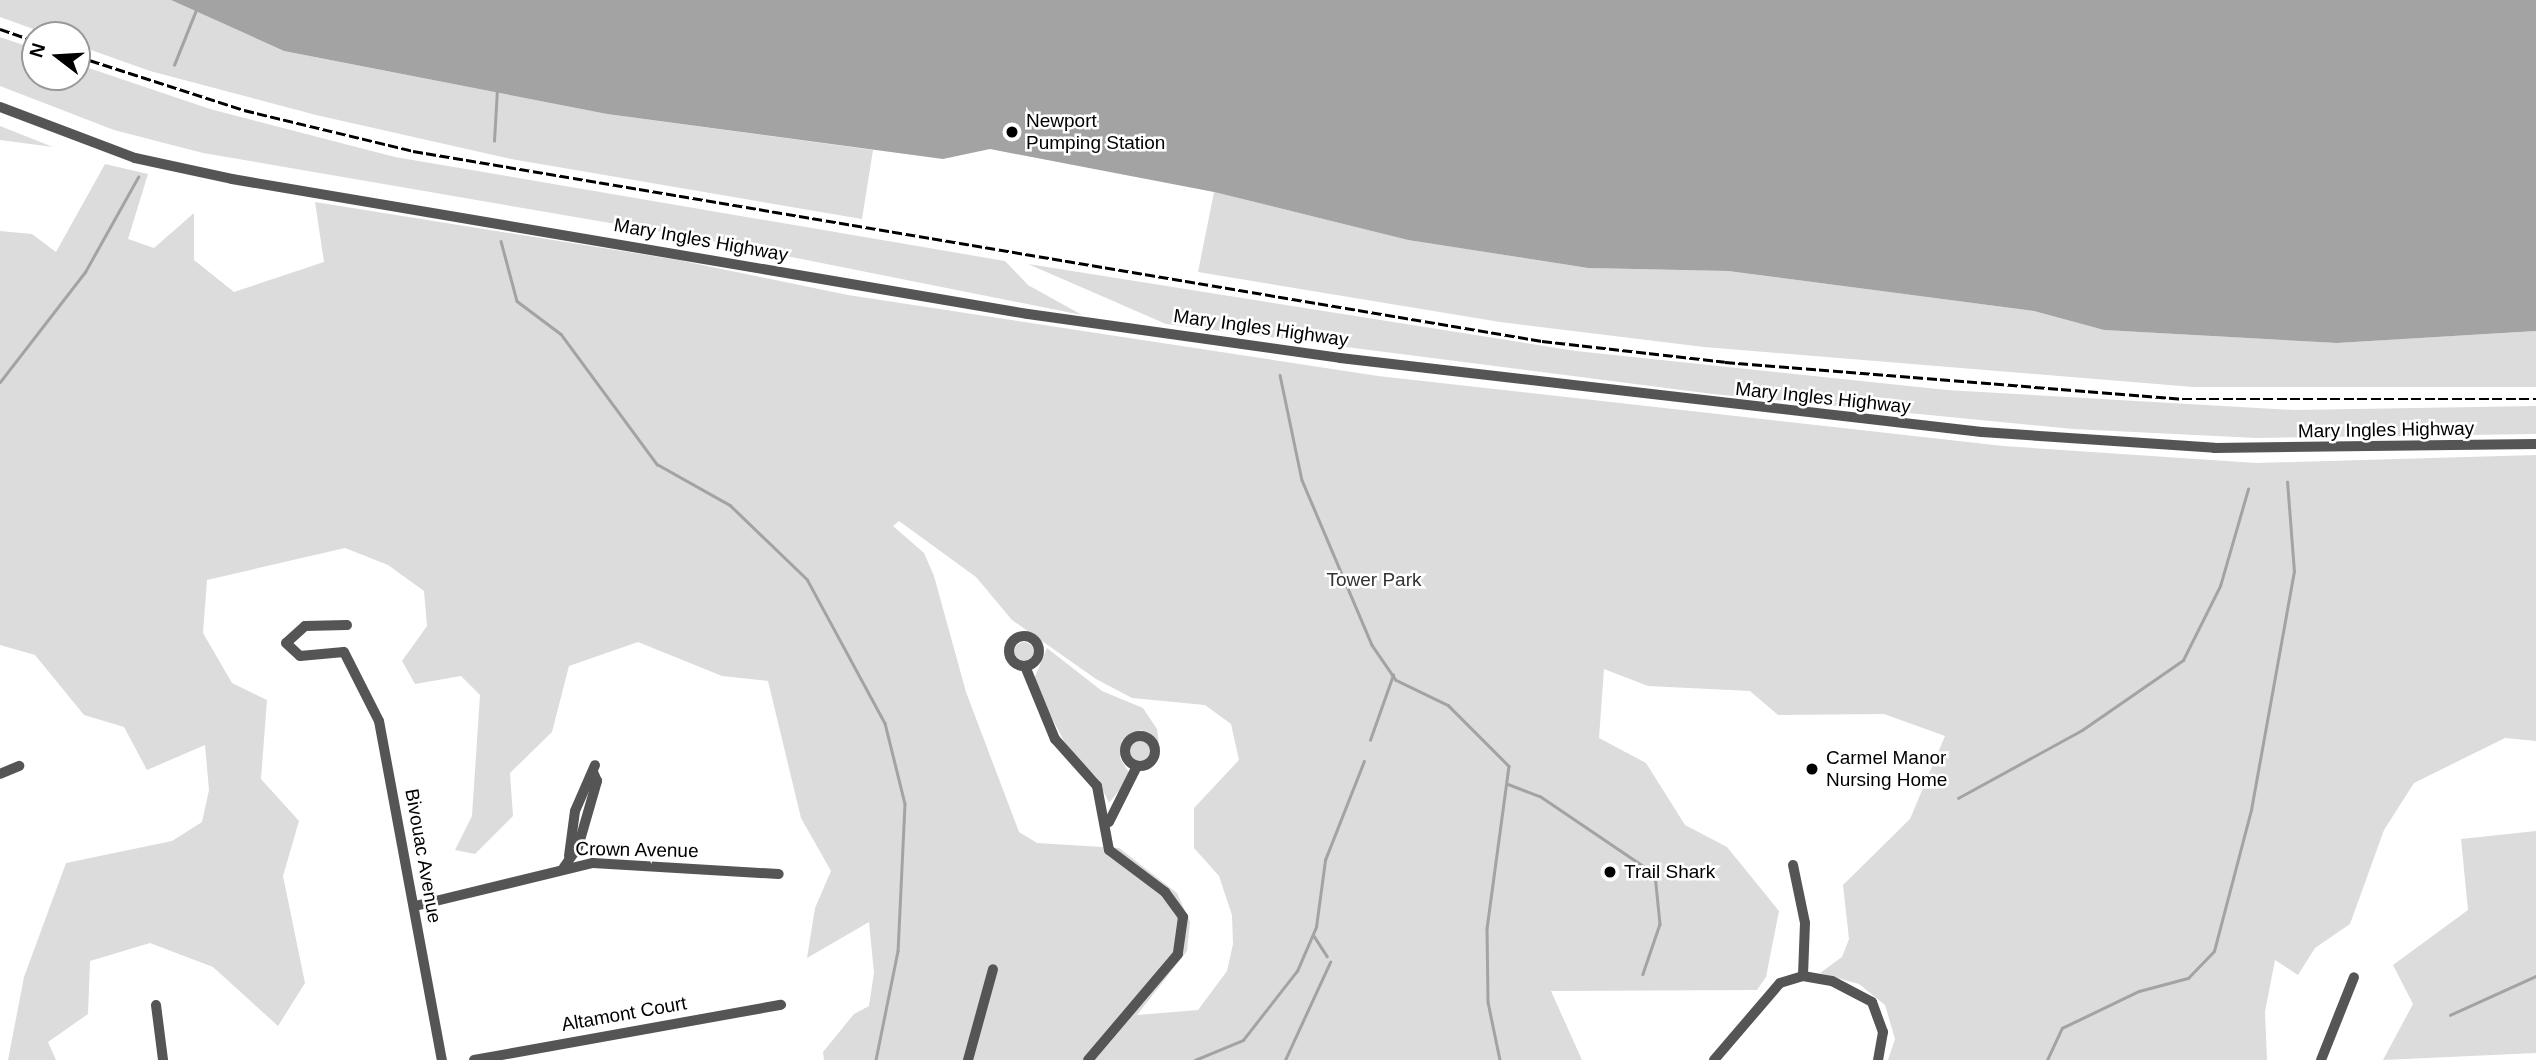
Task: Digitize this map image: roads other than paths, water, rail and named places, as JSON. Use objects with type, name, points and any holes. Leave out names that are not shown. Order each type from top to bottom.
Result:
[{"type":"street","name":"Mary Ingles Highway","points":[[0,107],[135,158],[232,179],[1017,312],[1340,358],[1982,432],[2214,448],[2536,444]]},
{"type":"street","name":"Bivouac Avenue","points":[[348,625],[305,626],[286,643],[300,656],[339,651],[354,662],[383,735],[442,1060]]},
{"type":"street","points":[[1025,666],[1055,739],[1097,786],[1109,824],[1109,850],[1176,904],[1184,931],[1171,963],[1088,1060]]},
{"type":"street","points":[[0,774],[19,766]]},
{"type":"street","points":[[1109,824],[1137,766]]},
{"type":"street","points":[[564,867],[589,807],[594,768]]},
{"type":"street","name":"Crown Avenue","points":[[415,906],[564,867],[615,864],[779,874]]},
{"type":"street","points":[[1793,865],[1805,923],[1803,976]]},
{"type":"street","points":[[968,1060],[993,969]]},
{"type":"street","points":[[1714,1060],[1780,983],[1803,976],[1832,981],[1872,1002],[1884,1032],[1878,1060]]},
{"type":"street","points":[[2321,1060],[2354,977]]},
{"type":"street","points":[[156,1005],[163,1060]]},
{"type":"street","name":"Altamont Court","points":[[474,1060],[781,1005]]},
{"type":"waterway","points":[[174,65],[196,10]]},
{"type":"waterway","points":[[494,141],[497,89]]},
{"type":"waterway","points":[[0,382],[85,272],[138,177]]},
{"type":"waterway","points":[[501,241],[517,301],[561,334],[657,464],[730,505],[807,579],[885,723],[905,804],[898,951],[876,1060]]},
{"type":"waterway","points":[[1280,375],[1302,480],[1372,645],[1396,680],[1448,705],[1509,766],[1487,928],[1488,1002],[1500,1060]]},
{"type":"waterway","points":[[2047,1060],[2062,1028],[2139,991],[2188,978],[2214,951],[2251,810],[2294,572],[2287,482]]},
{"type":"waterway","points":[[1958,798],[2082,730],[2183,660],[2220,586],[2248,489]]},
{"type":"waterway","points":[[1370,740],[1393,675]]},
{"type":"waterway","points":[[1195,1060],[1243,1040],[1297,971],[1316,927],[1325,860],[1364,761]]},
{"type":"waterway","points":[[1508,784],[1540,796],[1655,874],[1660,924],[1643,974]]},
{"type":"waterway","points":[[1314,936],[1327,956]]},
{"type":"waterway","points":[[1285,1060],[1330,962]]},
{"type":"waterway","points":[[2450,1015],[2536,976]]},
{"type":"railway","points":[[0,29],[21,36]]},
{"type":"railway","points":[[91,61],[244,110],[413,151],[1542,341],[1725,362],[2182,399],[2536,399]]},
{"type":"place","name":"Newport Pumping Station","points":[[1012,132]]},
{"type":"place","name":"Carmel Manor Nursing Home","points":[[1812,769]]},
{"type":"place","name":"Trail Shark","points":[[1610,872]]},
{"type":"park label","name":"Tower Park","points":[[1374,580]]}]
